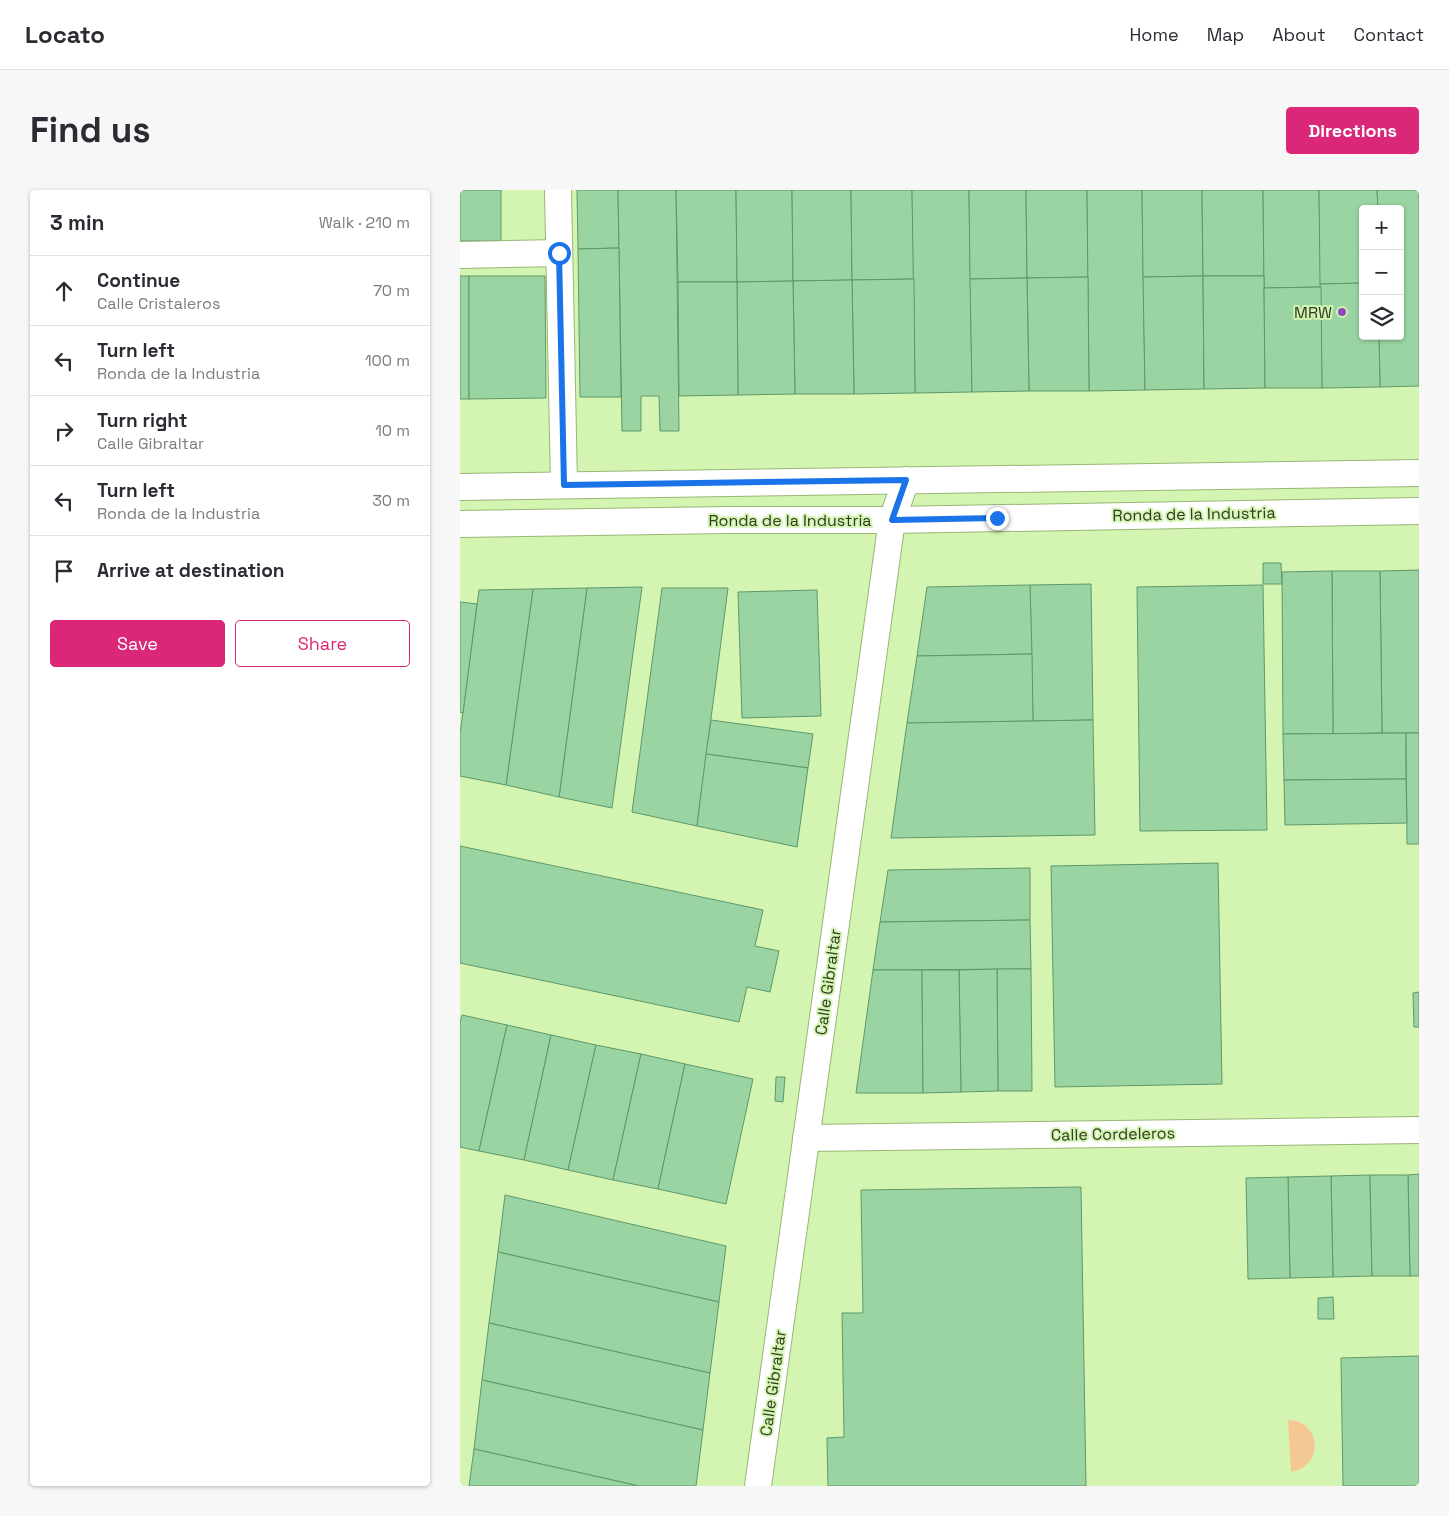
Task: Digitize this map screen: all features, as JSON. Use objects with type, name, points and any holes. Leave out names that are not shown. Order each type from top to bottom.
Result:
[{"type":"street","points":[[558,190],[564,485]]},
{"type":"street","points":[[460,255],[559,253]]},
{"type":"street","points":[[460,487],[1419,473]]},
{"type":"street","name":"Calle Gibraltar","points":[[758,1486],[892,520],[906,480]]},
{"type":"street","name":"Ronda de la Industria","points":[[460,524],[728,520],[892,520],[1419,511]]},
{"type":"street","name":"Calle Cordeleros","points":[[806,1138],[1419,1130]]},
{"type":"shaded area","points":[[1288,1420],[1299,1422],[1307,1428],[1313,1435],[1315,1444],[1314,1453],[1309,1461],[1302,1468],[1291,1472]]},
{"type":"building","points":[[460,190],[501,190],[501,241],[460,241]]},
{"type":"building","points":[[577,190],[618,190],[619,248],[578,249]]},
{"type":"building","points":[[618,190],[676,190],[679,431],[660,431],[659,396],[641,396],[641,431],[622,431]]},
{"type":"building","points":[[676,190],[736,190],[737,282],[678,282]]},
{"type":"building","points":[[736,190],[792,190],[793,281],[737,282]]},
{"type":"building","points":[[792,190],[851,190],[852,280],[793,281]]},
{"type":"building","points":[[851,190],[912,190],[914,279],[852,280]]},
{"type":"building","points":[[912,190],[969,190],[972,392],[915,393]]},
{"type":"building","points":[[969,190],[1026,190],[1027,278],[970,279]]},
{"type":"building","points":[[1026,190],[1087,190],[1088,277],[1027,278]]},
{"type":"building","points":[[1087,190],[1142,190],[1145,390],[1089,391]]},
{"type":"building","points":[[1142,190],[1202,190],[1203,276],[1143,277]]},
{"type":"building","points":[[1202,190],[1263,190],[1264,276],[1203,276]]},
{"type":"building","points":[[1263,190],[1319,190],[1321,287],[1264,288]]},
{"type":"building","points":[[1319,190],[1377,190],[1378,205],[1359,205],[1359,283],[1320,284]]},
{"type":"building","points":[[1377,190],[1419,190],[1419,386],[1380,387],[1379,340],[1404,340],[1404,205],[1378,205]]},
{"type":"building","points":[[619,248],[621,397],[580,397],[578,249]]},
{"type":"building","points":[[460,276],[469,276],[469,399],[460,399]]},
{"type":"building","points":[[469,276],[545,276],[546,398],[469,399]]},
{"type":"building","points":[[1203,276],[1204,389],[1145,390],[1143,277]]},
{"type":"building","points":[[1203,276],[1264,276],[1265,388],[1204,389]]},
{"type":"building","points":[[1088,277],[1089,391],[1029,391],[1027,278]]},
{"type":"building","points":[[1027,278],[1029,391],[972,392],[970,279]]},
{"type":"building","points":[[914,279],[915,393],[854,394],[852,280]]},
{"type":"building","points":[[852,280],[854,394],[795,394],[793,281]]},
{"type":"building","points":[[793,281],[795,394],[738,395],[737,282]]},
{"type":"building","points":[[678,282],[737,282],[738,395],[679,396]]},
{"type":"building","name":"MRW","points":[[1359,283],[1359,340],[1379,340],[1380,387],[1322,388],[1320,284]]},
{"type":"building","points":[[1321,287],[1322,388],[1265,388],[1264,288]]},
{"type":"building","points":[[1263,563],[1281,563],[1282,584],[1263,584]]},
{"type":"building","points":[[1419,570],[1419,733],[1382,733],[1380,571]]},
{"type":"building","points":[[1332,571],[1380,571],[1382,733],[1333,734]]},
{"type":"building","points":[[1332,571],[1333,734],[1283,734],[1282,572]]},
{"type":"building","points":[[1091,584],[1093,720],[1033,721],[1030,585]]},
{"type":"building","points":[[1030,585],[1032,654],[917,656],[927,587]]},
{"type":"building","points":[[1263,585],[1267,830],[1140,831],[1137,587]]},
{"type":"building","points":[[642,587],[612,808],[559,797],[587,588]]},
{"type":"building","points":[[587,588],[559,797],[506,785],[533,589]]},
{"type":"building","points":[[662,588],[728,588],[697,826],[632,812]]},
{"type":"building","points":[[533,589],[506,785],[460,776],[460,734],[479,590]]},
{"type":"building","points":[[817,590],[821,716],[742,718],[738,592]]},
{"type":"building","points":[[460,602],[477,604],[463,713],[460,712]]},
{"type":"building","points":[[1032,654],[1033,721],[907,723],[917,656]]},
{"type":"building","points":[[711,720],[813,734],[808,768],[706,754]]},
{"type":"building","points":[[1093,720],[1095,835],[891,838],[907,723]]},
{"type":"building","points":[[1406,733],[1406,779],[1284,780],[1283,734]]},
{"type":"building","points":[[1406,733],[1419,733],[1419,844],[1407,844]]},
{"type":"building","points":[[706,754],[808,768],[797,847],[697,826]]},
{"type":"building","points":[[1406,779],[1407,823],[1285,825],[1284,780]]},
{"type":"building","points":[[460,846],[763,910],[755,946],[779,951],[770,992],[747,987],[739,1022],[460,963]]},
{"type":"building","points":[[1218,863],[1222,1084],[1055,1087],[1051,866]]},
{"type":"building","points":[[1030,868],[1030,920],[880,922],[888,870]]},
{"type":"building","points":[[1030,920],[1031,969],[873,970],[880,922]]},
{"type":"building","points":[[997,969],[1031,969],[1032,1091],[998,1091]]},
{"type":"building","points":[[997,969],[998,1091],[961,1092],[959,970]]},
{"type":"building","points":[[873,970],[922,970],[923,1093],[856,1093]]},
{"type":"building","points":[[922,970],[959,970],[961,1092],[923,1093]]},
{"type":"building","points":[[1419,992],[1419,1027],[1414,1027],[1413,993]]},
{"type":"building","points":[[462,1015],[507,1025],[479,1151],[460,1147],[460,1023]]},
{"type":"building","points":[[507,1025],[551,1035],[524,1160],[479,1151]]},
{"type":"building","points":[[551,1035],[596,1045],[568,1170],[524,1160]]},
{"type":"building","points":[[596,1045],[641,1054],[613,1180],[568,1170]]},
{"type":"building","points":[[641,1054],[685,1064],[658,1189],[613,1180]]},
{"type":"building","points":[[685,1064],[753,1079],[726,1204],[658,1189]]},
{"type":"building","points":[[776,1077],[785,1077],[783,1102],[775,1101]]},
{"type":"building","points":[[1419,1174],[1419,1276],[1410,1276],[1408,1175]]},
{"type":"building","points":[[1370,1175],[1372,1276],[1333,1277],[1331,1176]]},
{"type":"building","points":[[1370,1175],[1408,1175],[1410,1276],[1372,1276]]},
{"type":"building","points":[[1331,1176],[1333,1277],[1290,1278],[1288,1177]]},
{"type":"building","points":[[1288,1177],[1290,1278],[1248,1279],[1246,1178]]},
{"type":"building","points":[[1081,1187],[1086,1486],[828,1486],[827,1438],[844,1437],[842,1313],[863,1313],[861,1190]]},
{"type":"building","points":[[505,1195],[726,1246],[719,1302],[498,1252]]},
{"type":"building","points":[[498,1252],[719,1302],[710,1373],[489,1323]]},
{"type":"building","points":[[1333,1297],[1334,1319],[1318,1319],[1318,1298]]},
{"type":"building","points":[[489,1323],[710,1373],[703,1430],[482,1380]]},
{"type":"building","points":[[1419,1356],[1419,1486],[1343,1486],[1341,1358]]},
{"type":"building","points":[[482,1380],[703,1430],[696,1486],[639,1486],[474,1449]]},
{"type":"building","points":[[474,1449],[639,1486],[469,1486]]},
{"type":"place","name":"MRW","points":[[1342,312]]},
{"type":"route","points":[[559,253],[564,485],[906,480],[892,520],[997,518]]}]
